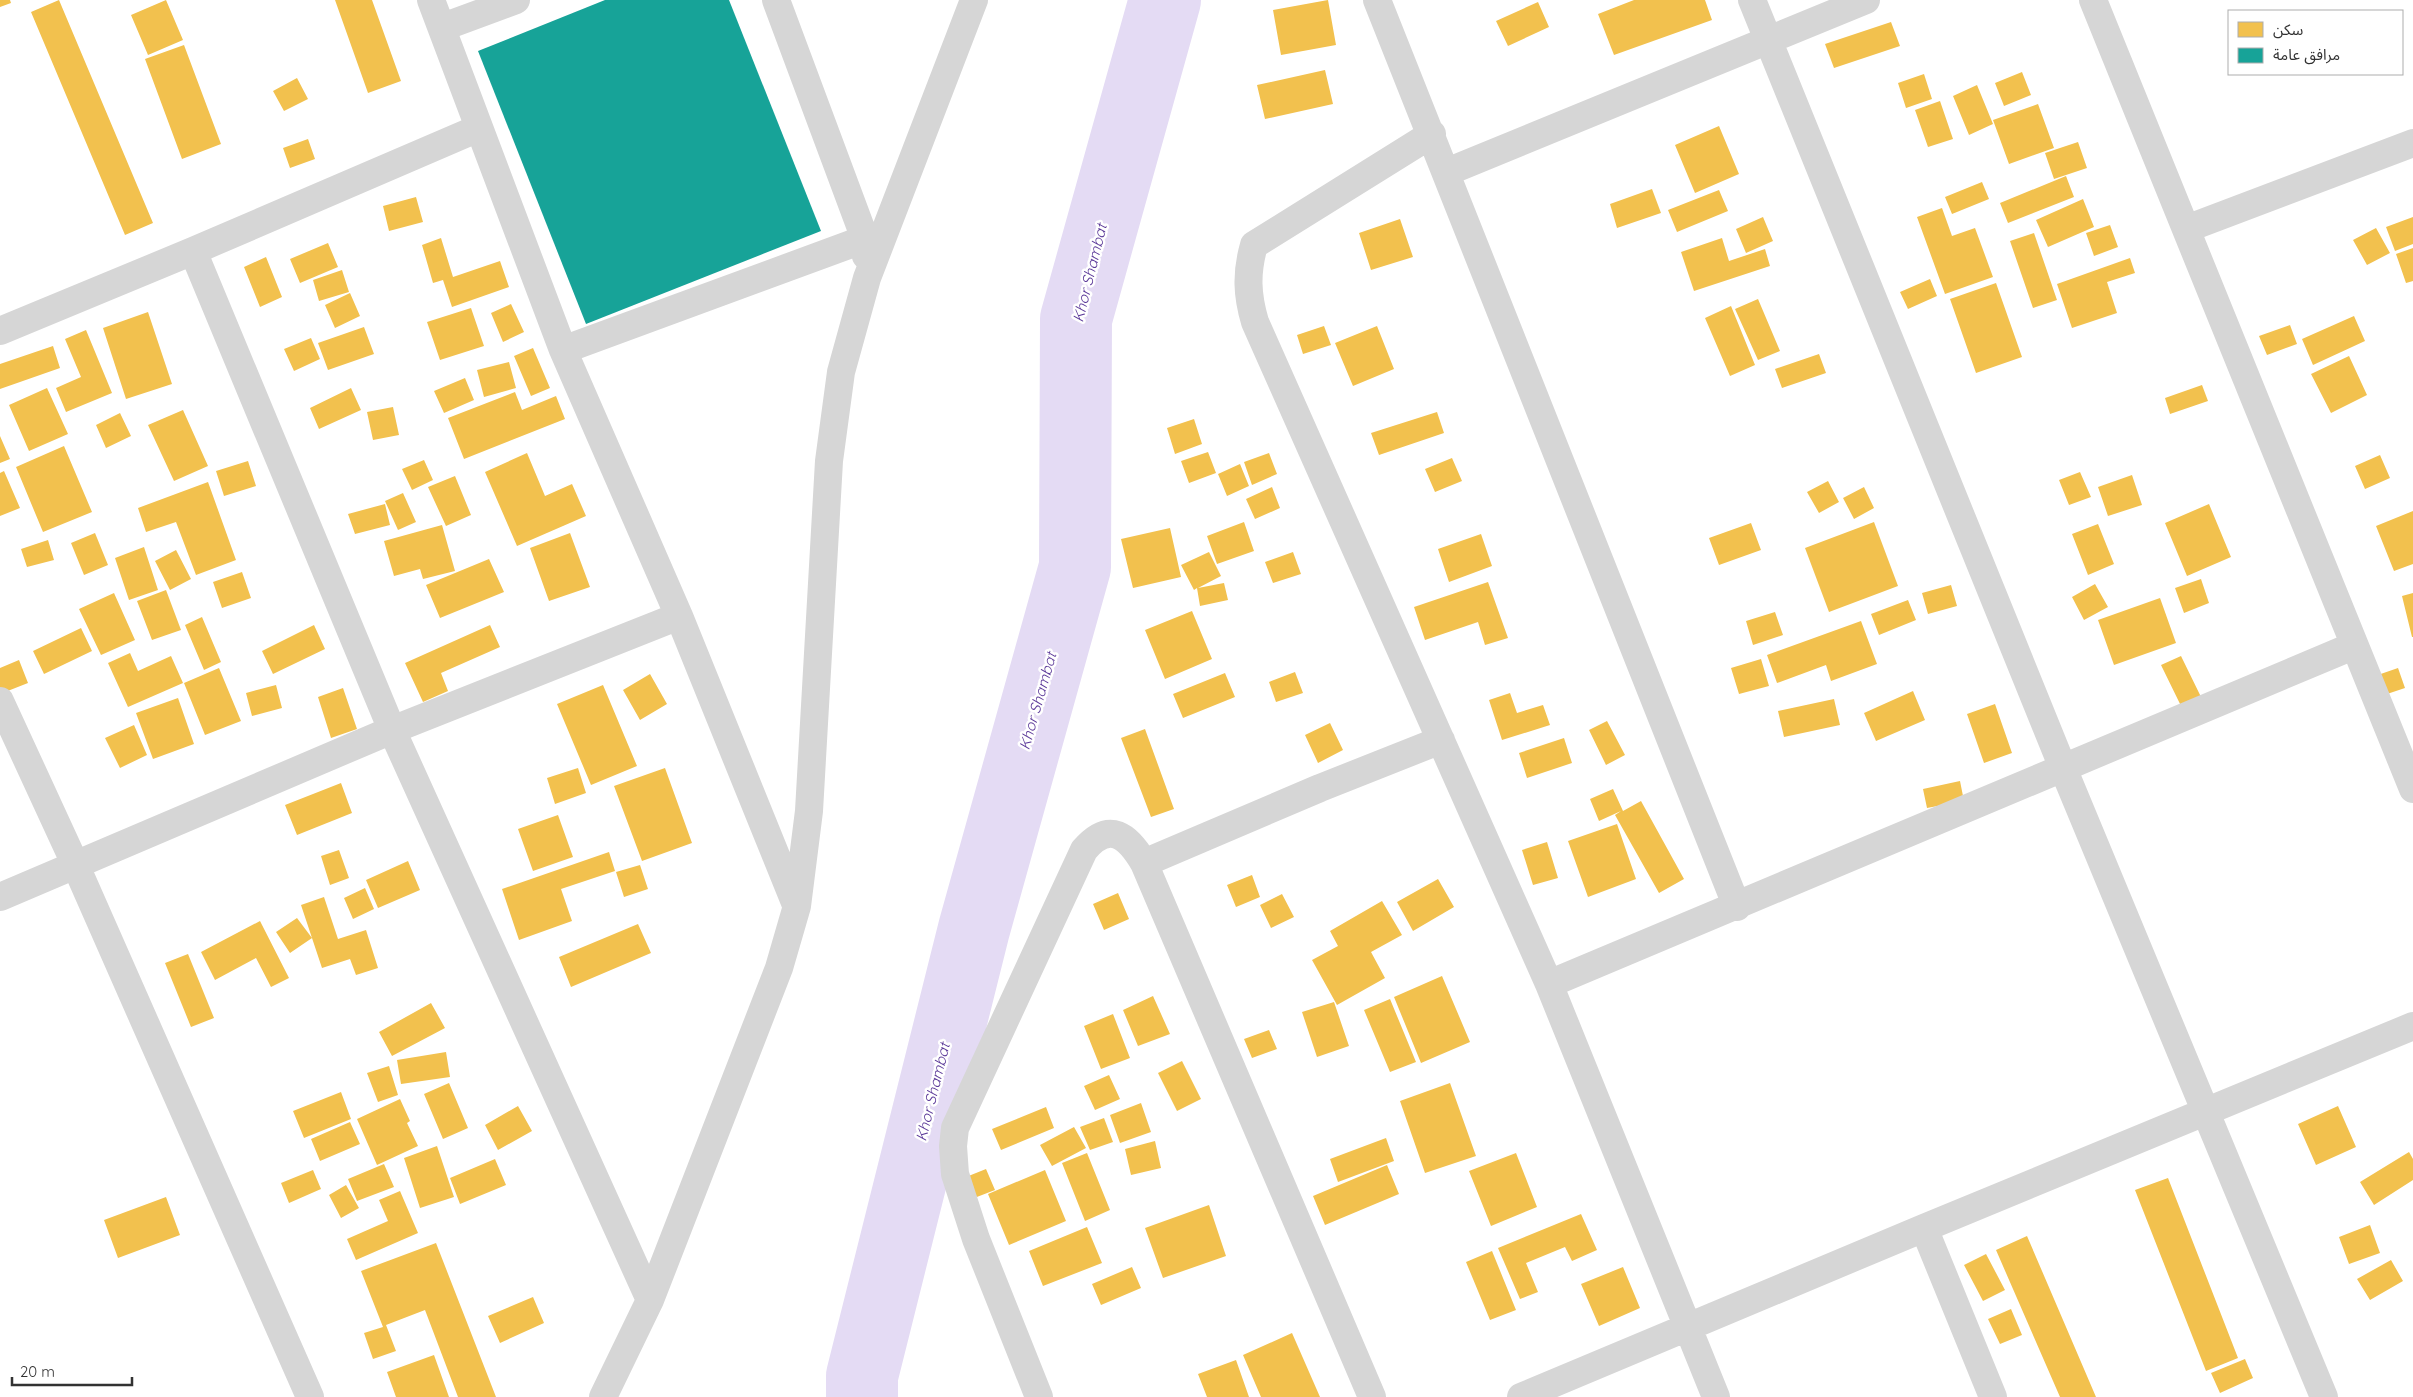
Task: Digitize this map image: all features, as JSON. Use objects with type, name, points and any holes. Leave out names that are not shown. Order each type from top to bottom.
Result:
[{"type":"street","points":[[431,0],[443,27],[563,350],[679,616],[797,906]]},
{"type":"street","points":[[443,27],[516,0]]},
{"type":"street","points":[[776,0],[865,239],[867,278]]},
{"type":"street","points":[[603,1397],[650,1300],[779,968],[797,906],[809,811],[829,462],[841,372],[867,278],[974,0]]},
{"type":"street","points":[[1377,0],[1432,134],[1737,907]]},
{"type":"street","points":[[1752,0],[2063,768],[2207,1111],[2324,1397]]},
{"type":"street","points":[[1447,172],[1866,0]]},
{"type":"street","points":[[2093,0],[2353,646],[2413,789]]},
{"type":"street","points":[[0,331],[193,251],[479,128]]},
{"type":"street","points":[[1432,134],[1254,245],[1248,266],[1248,289],[1255,322],[1550,984],[1716,1397]]},
{"type":"street","points":[[2186,230],[2413,144]]},
{"type":"street","points":[[563,350],[865,239]]},
{"type":"street","points":[[193,251],[392,730],[650,1300]]},
{"type":"street","points":[[0,898],[392,730],[679,616]]},
{"type":"street","points":[[1550,984],[1737,907],[2353,646]]},
{"type":"street","points":[[0,701],[76,866],[310,1397]]},
{"type":"street","points":[[1144,863],[1311,792],[1441,740]]},
{"type":"street","points":[[1039,1397],[976,1239],[955,1174],[953,1146],[955,1128],[1084,850],[1090,842],[1112,834],[1124,837],[1132,843],[1144,863],[1372,1397]]},
{"type":"street","points":[[1521,1397],[2413,1026]]},
{"type":"street","points":[[1924,1228],[1993,1397]]},
{"type":"building: سكن","points":[[0,0],[10,0],[11,3],[0,7]]},
{"type":"building: سكن","points":[[59,0],[153,223],[125,235],[31,12]]},
{"type":"building: سكن","points":[[166,0],[183,40],[148,55],[131,15]]},
{"type":"building: سكن","points":[[335,0],[372,0],[401,81],[368,93]]},
{"type":"building: سكن","points":[[1328,0],[1336,45],[1281,55],[1273,10]]},
{"type":"building: سكن","points":[[1634,0],[1705,0],[1712,20],[1614,55],[1598,14]]},
{"type":"building: سكن","points":[[1538,2],[1549,27],[1508,46],[1496,21]]},
{"type":"building: سكن","points":[[1891,22],[1900,46],[1834,68],[1825,44]]},
{"type":"building: سكن","points":[[184,45],[221,144],[182,159],[145,59]]},
{"type":"building: سكن","points":[[1325,70],[1333,104],[1265,119],[1257,85]]},
{"type":"building: سكن","points":[[2022,72],[2031,95],[2004,106],[1995,83]]},
{"type":"building: سكن","points":[[1924,74],[1932,99],[1906,108],[1898,83]]},
{"type":"building: سكن","points":[[297,78],[308,99],[284,111],[273,91]]},
{"type":"building: سكن","points":[[1977,85],[1993,124],[1969,135],[1953,96]]},
{"type":"building: سكن","points":[[1940,101],[1953,139],[1928,147],[1915,110]]},
{"type":"building: سكن","points":[[2038,104],[2054,148],[2009,164],[1993,120]]},
{"type":"building: سكن","points":[[1719,126],[1739,174],[1695,193],[1675,145]]},
{"type":"building: سكن","points":[[308,139],[315,159],[290,168],[283,148]]},
{"type":"building: سكن","points":[[2078,142],[2087,168],[2054,179],[2045,153]]},
{"type":"building: سكن","points":[[2066,176],[2074,197],[2008,223],[2000,203]]},
{"type":"building: سكن","points":[[1982,182],[1989,199],[1952,214],[1945,197]]},
{"type":"building: سكن","points":[[1652,189],[1661,213],[1617,228],[1610,204]]},
{"type":"building: سكن","points":[[1719,190],[1728,211],[1677,232],[1668,210]]},
{"type":"building: سكن","points":[[416,197],[423,222],[389,231],[383,206]]},
{"type":"building: سكن","points":[[2083,199],[2094,227],[2048,247],[2036,220]]},
{"type":"building: سكن","points":[[1942,208],[1952,236],[1975,228],[1993,277],[1945,294],[1917,217]]},
{"type":"building: سكن","points":[[1763,217],[1773,241],[1746,253],[1736,229]]},
{"type":"building: سكن","points":[[2413,217],[2413,244],[2395,251],[2386,227]]},
{"type":"building: سكن","points":[[1400,219],[1413,257],[1371,270],[1359,233]]},
{"type":"building: سكن","points":[[2110,225],[2118,247],[2094,256],[2086,233]]},
{"type":"building: سكن","points":[[2376,228],[2390,253],[2367,265],[2353,240]]},
{"type":"building: سكن","points":[[2034,233],[2057,300],[2033,308],[2010,241]]},
{"type":"building: سكن","points":[[441,238],[453,277],[500,261],[509,287],[452,307],[443,280],[433,283],[422,245]]},
{"type":"building: سكن","points":[[1722,238],[1729,261],[1765,249],[1770,266],[1694,291],[1681,252]]},
{"type":"building: سكن","points":[[328,243],[338,267],[300,283],[290,259]]},
{"type":"building: سكن","points":[[2413,248],[2413,281],[2406,283],[2396,254]]},
{"type":"building: سكن","points":[[266,257],[282,297],[260,307],[244,267]]},
{"type":"building: سكن","points":[[2130,258],[2135,273],[2107,282],[2117,313],[2072,328],[2057,284]]},
{"type":"building: سكن","points":[[342,270],[349,292],[319,301],[313,280]]},
{"type":"building: سكن","points":[[1930,279],[1937,296],[1908,309],[1900,292]]},
{"type":"building: سكن","points":[[1996,283],[2022,357],[1976,373],[1950,299]]},
{"type":"building: سكن","points":[[350,293],[360,316],[335,328],[325,305]]},
{"type":"building: سكن","points":[[1758,299],[1780,351],[1758,360],[1735,309]]},
{"type":"building: سكن","points":[[511,304],[524,332],[503,342],[491,313]]},
{"type":"building: سكن","points":[[1731,306],[1755,365],[1730,376],[1705,318]]},
{"type":"building: سكن","points":[[471,308],[484,346],[440,360],[427,322]]},
{"type":"building: سكن","points":[[148,312],[172,384],[126,399],[103,328]]},
{"type":"building: سكن","points":[[2354,316],[2365,341],[2313,365],[2302,339]]},
{"type":"building: سكن","points":[[2290,325],[2297,344],[2267,355],[2259,336]]},
{"type":"building: سكن","points":[[1324,326],[1331,345],[1303,354],[1297,335]]},
{"type":"building: سكن","points":[[1377,326],[1394,369],[1353,386],[1335,343]]},
{"type":"building: سكن","points":[[364,327],[374,354],[328,370],[318,343]]},
{"type":"building: سكن","points":[[86,330],[112,393],[66,412],[56,388],[81,377],[65,339]]},
{"type":"building: سكن","points":[[311,338],[320,359],[294,371],[284,349]]},
{"type":"building: سكن","points":[[53,346],[60,368],[0,389],[0,364]]},
{"type":"building: سكن","points":[[533,348],[550,388],[531,396],[514,356]]},
{"type":"building: سكن","points":[[1819,354],[1826,373],[1782,388],[1775,369]]},
{"type":"building: سكن","points":[[2349,356],[2367,395],[2331,413],[2311,374]]},
{"type":"building: سكن","points":[[509,362],[516,388],[484,397],[477,370]]},
{"type":"building: سكن","points":[[465,378],[474,400],[444,413],[434,391]]},
{"type":"building: سكن","points":[[2202,385],[2208,401],[2170,414],[2165,398]]},
{"type":"building: سكن","points":[[47,388],[68,434],[29,451],[9,405]]},
{"type":"building: سكن","points":[[351,388],[361,410],[319,429],[310,408]]},
{"type":"building: سكن","points":[[515,392],[522,410],[556,396],[565,419],[464,459],[448,418]]},
{"type":"building: سكن","points":[[393,407],[399,435],[373,440],[367,412]]},
{"type":"building: سكن","points":[[183,410],[208,466],[174,481],[148,425]]},
{"type":"building: سكن","points":[[1437,412],[1444,433],[1379,455],[1371,433]]},
{"type":"building: سكن","points":[[120,413],[131,436],[106,448],[96,425]]},
{"type":"building: سكن","points":[[1194,419],[1202,444],[1175,454],[1167,428]]},
{"type":"building: سكن","points":[[0,436],[10,459],[0,463]]},
{"type":"building: سكن","points":[[64,446],[92,512],[43,532],[16,467]]},
{"type":"building: سكن","points":[[1208,452],[1216,473],[1189,483],[1181,461]]},
{"type":"building: سكن","points":[[527,453],[545,496],[572,484],[586,516],[517,546],[485,472]]},
{"type":"building: سكن","points":[[1269,453],[1277,474],[1252,485],[1244,462]]},
{"type":"building: سكن","points":[[2380,455],[2390,478],[2365,489],[2355,466]]},
{"type":"building: سكن","points":[[1452,458],[1462,481],[1435,492],[1425,469]]},
{"type":"building: سكن","points":[[424,460],[433,480],[412,490],[402,469]]},
{"type":"building: سكن","points":[[248,461],[256,486],[224,496],[216,471]]},
{"type":"building: سكن","points":[[1240,464],[1249,486],[1227,496],[1218,474]]},
{"type":"building: سكن","points":[[4,471],[20,508],[0,516],[0,473]]},
{"type":"building: سكن","points":[[2080,472],[2091,497],[2069,505],[2059,480]]},
{"type":"building: سكن","points":[[2132,475],[2142,505],[2108,516],[2098,487]]},
{"type":"building: سكن","points":[[455,476],[471,515],[446,526],[428,487]]},
{"type":"building: سكن","points":[[1828,481],[1839,502],[1819,513],[1807,492]]},
{"type":"building: سكن","points":[[208,482],[236,560],[196,575],[176,522],[146,532],[138,508]]},
{"type":"building: سكن","points":[[1272,487],[1280,508],[1255,519],[1246,499]]},
{"type":"building: سكن","points":[[1864,487],[1874,508],[1854,519],[1843,498]]},
{"type":"building: سكن","points":[[403,493],[416,522],[398,530],[385,501]]},
{"type":"building: سكن","points":[[385,504],[390,525],[355,534],[348,514]]},
{"type":"building: سكن","points":[[2209,504],[2231,557],[2187,576],[2165,523]]},
{"type":"building: سكن","points":[[2413,511],[2413,564],[2394,571],[2376,526]]},
{"type":"building: سكن","points":[[1244,522],[1254,551],[1217,564],[1207,536]]},
{"type":"building: سكن","points":[[1874,522],[1898,586],[1829,612],[1805,548]]},
{"type":"building: سكن","points":[[1751,523],[1761,550],[1719,565],[1709,538]]},
{"type":"building: سكن","points":[[2098,524],[2114,564],[2088,575],[2072,534]]},
{"type":"building: سكن","points":[[442,525],[455,571],[423,579],[420,569],[394,576],[384,541]]},
{"type":"building: سكن","points":[[1170,528],[1181,577],[1133,588],[1121,539]]},
{"type":"building: سكن","points":[[95,533],[108,565],[84,575],[71,543]]},
{"type":"building: سكن","points":[[570,533],[590,587],[549,601],[530,548]]},
{"type":"building: سكن","points":[[1481,534],[1492,566],[1449,582],[1438,549]]},
{"type":"building: سكن","points":[[48,540],[54,560],[27,567],[21,549]]},
{"type":"building: سكن","points":[[144,547],[158,590],[129,600],[115,558]]},
{"type":"building: سكن","points":[[176,550],[191,579],[170,590],[155,561]]},
{"type":"building: سكن","points":[[1209,552],[1221,576],[1198,588],[1224,583],[1228,600],[1200,606],[1197,588],[1194,590],[1181,565]]},
{"type":"building: سكن","points":[[1293,552],[1301,574],[1273,583],[1265,562]]},
{"type":"building: سكن","points":[[489,559],[504,592],[440,618],[426,585]]},
{"type":"building: سكن","points":[[242,572],[251,598],[222,608],[213,582]]},
{"type":"building: سكن","points":[[2201,579],[2209,603],[2184,613],[2175,588]]},
{"type":"building: سكن","points":[[1488,582],[1508,638],[1485,645],[1478,622],[1425,640],[1414,607]]},
{"type":"building: سكن","points":[[2095,584],[2108,607],[2084,620],[2072,597]]},
{"type":"building: سكن","points":[[1951,585],[1957,606],[1928,614],[1922,593]]},
{"type":"building: سكن","points":[[166,590],[181,630],[152,640],[137,601]]},
{"type":"building: سكن","points":[[114,593],[135,640],[101,655],[79,609]]},
{"type":"building: سكن","points":[[2413,593],[2413,637],[2412,637],[2402,596]]},
{"type":"building: سكن","points":[[2160,598],[2176,643],[2114,665],[2098,620]]},
{"type":"building: سكن","points":[[1908,600],[1916,620],[1879,635],[1871,614]]},
{"type":"building: سكن","points":[[1192,611],[1212,659],[1165,679],[1145,630]]},
{"type":"building: سكن","points":[[1775,612],[1783,635],[1753,645],[1746,621]]},
{"type":"building: سكن","points":[[202,617],[221,662],[204,670],[185,625]]},
{"type":"building: سكن","points":[[1861,621],[1877,664],[1831,681],[1826,665],[1777,683],[1767,655]]},
{"type":"building: سكن","points":[[314,625],[325,649],[273,674],[262,651]]},
{"type":"building: سكن","points":[[490,625],[500,647],[441,673],[448,691],[423,702],[405,663]]},
{"type":"building: سكن","points":[[81,628],[92,651],[44,674],[33,651]]},
{"type":"building: سكن","points":[[130,653],[138,671],[171,656],[183,683],[128,707],[108,663]]},
{"type":"building: سكن","points":[[2181,656],[2202,699],[2182,708],[2161,665]]},
{"type":"building: سكن","points":[[1761,659],[1769,686],[1739,694],[1731,668]]},
{"type":"building: سكن","points":[[19,660],[28,683],[0,694],[0,668]]},
{"type":"building: سكن","points":[[219,668],[241,721],[205,735],[184,683]]},
{"type":"building: سكن","points":[[2398,668],[2405,688],[2378,697],[2372,677]]},
{"type":"building: سكن","points":[[1295,672],[1303,693],[1276,702],[1269,682]]},
{"type":"building: سكن","points":[[1225,673],[1235,697],[1183,718],[1173,694]]},
{"type":"building: سكن","points":[[650,674],[667,704],[640,720],[623,690]]},
{"type":"building: سكن","points":[[276,685],[282,708],[252,716],[246,693]]},
{"type":"building: سكن","points":[[603,685],[637,766],[591,785],[557,704]]},
{"type":"building: سكن","points":[[343,688],[357,729],[331,738],[318,697]]},
{"type":"building: سكن","points":[[1913,691],[1925,720],[1876,741],[1864,713]]},
{"type":"building: سكن","points":[[1510,693],[1517,713],[1543,705],[1550,725],[1502,740],[1489,700]]},
{"type":"building: سكن","points":[[178,698],[194,744],[153,759],[136,713]]},
{"type":"building: سكن","points":[[1834,699],[1840,725],[1784,737],[1778,711]]},
{"type":"building: سكن","points":[[1995,704],[2012,753],[1984,763],[1967,714]]},
{"type":"building: سكن","points":[[1607,721],[1625,755],[1606,765],[1589,730]]},
{"type":"building: سكن","points":[[1330,723],[1343,750],[1318,763],[1305,735]]},
{"type":"building: سكن","points":[[134,725],[147,755],[120,768],[105,738]]},
{"type":"building: سكن","points":[[1145,729],[1174,809],[1151,817],[1121,738]]},
{"type":"building: سكن","points":[[1564,738],[1572,763],[1527,778],[1519,753]]},
{"type":"building: سكن","points":[[578,768],[586,793],[555,804],[547,778]]},
{"type":"building: سكن","points":[[665,768],[692,843],[642,861],[614,786]]},
{"type":"building: سكن","points":[[1960,781],[1964,801],[1927,808],[1923,789]]},
{"type":"building: سكن","points":[[341,783],[352,813],[297,835],[285,805]]},
{"type":"building: سكن","points":[[1613,789],[1623,811],[1641,801],[1684,879],[1659,893],[1615,815],[1621,811],[1599,821],[1590,799]]},
{"type":"building: سكن","points":[[558,815],[573,857],[533,871],[518,829]]},
{"type":"building: سكن","points":[[1617,824],[1636,879],[1588,897],[1568,841]]},
{"type":"building: سكن","points":[[1547,842],[1558,878],[1533,885],[1522,850]]},
{"type":"building: سكن","points":[[339,850],[349,878],[330,885],[321,856]]},
{"type":"building: سكن","points":[[609,852],[615,871],[561,889],[572,921],[519,940],[502,889]]},
{"type":"building: سكن","points":[[408,861],[420,890],[378,908],[366,880]]},
{"type":"building: سكن","points":[[640,865],[648,889],[624,897],[616,872]]},
{"type":"building: سكن","points":[[1252,875],[1260,897],[1236,907],[1227,885]]},
{"type":"building: سكن","points":[[1438,879],[1454,907],[1413,931],[1397,902]]},
{"type":"building: سكن","points":[[365,888],[374,909],[353,919],[344,898]]},
{"type":"building: سكن","points":[[1118,893],[1129,919],[1104,930],[1093,904]]},
{"type":"building: سكن","points":[[1282,894],[1294,917],[1271,928],[1260,905]]},
{"type":"building: سكن","points":[[324,897],[338,939],[366,930],[378,968],[356,975],[350,959],[322,968],[301,905]]},
{"type":"building: سكن","points":[[1382,901],[1402,935],[1371,952],[1385,978],[1337,1005],[1312,960],[1338,946],[1330,931]]},
{"type":"building: سكن","points":[[297,918],[312,938],[290,953],[276,932]]},
{"type":"building: سكن","points":[[260,921],[289,978],[271,987],[256,958],[215,980],[201,952]]},
{"type":"building: سكن","points":[[638,924],[651,953],[571,987],[559,957]]},
{"type":"building: سكن","points":[[188,954],[214,1018],[191,1027],[165,963]]},
{"type":"building: سكن","points":[[1442,976],[1470,1042],[1421,1063],[1394,997]]},
{"type":"building: سكن","points":[[1153,996],[1170,1034],[1138,1046],[1123,1010]]},
{"type":"building: سكن","points":[[1390,999],[1416,1062],[1390,1072],[1364,1010]]},
{"type":"building: سكن","points":[[1334,1002],[1349,1046],[1317,1057],[1302,1012]]},
{"type":"building: سكن","points":[[431,1003],[445,1028],[392,1056],[379,1032]]},
{"type":"building: سكن","points":[[1113,1014],[1130,1058],[1101,1069],[1084,1026]]},
{"type":"building: سكن","points":[[1269,1030],[1277,1049],[1252,1058],[1244,1039]]},
{"type":"building: سكن","points":[[446,1052],[450,1077],[401,1084],[397,1060]]},
{"type":"building: سكن","points":[[1182,1061],[1201,1099],[1177,1111],[1158,1073]]},
{"type":"building: سكن","points":[[389,1066],[398,1095],[378,1102],[367,1073]]},
{"type":"building: سكن","points":[[1109,1075],[1120,1099],[1095,1110],[1084,1086]]},
{"type":"building: سكن","points":[[449,1083],[468,1128],[443,1139],[424,1094]]},
{"type":"building: سكن","points":[[1450,1083],[1476,1156],[1425,1173],[1400,1101]]},
{"type":"building: سكن","points":[[341,1092],[351,1119],[304,1138],[293,1111]]},
{"type":"building: سكن","points":[[400,1099],[410,1121],[407,1123],[418,1146],[377,1165],[357,1119]]},
{"type":"building: سكن","points":[[1141,1103],[1151,1132],[1120,1143],[1110,1115]]},
{"type":"building: سكن","points":[[518,1106],[532,1131],[498,1150],[485,1125]]},
{"type":"building: سكن","points":[[2338,1106],[2356,1147],[2316,1165],[2298,1124]]},
{"type":"building: سكن","points":[[1046,1107],[1054,1128],[1001,1150],[992,1129]]},
{"type":"building: سكن","points":[[1104,1118],[1113,1142],[1090,1150],[1080,1127]]},
{"type":"building: سكن","points":[[350,1122],[360,1144],[320,1161],[311,1139]]},
{"type":"building: سكن","points":[[1074,1127],[1086,1148],[1052,1166],[1040,1145]]},
{"type":"building: سكن","points":[[1386,1138],[1394,1161],[1338,1182],[1330,1159]]},
{"type":"building: سكن","points":[[1155,1141],[1161,1168],[1131,1175],[1125,1149]]},
{"type":"building: سكن","points":[[437,1146],[454,1197],[420,1208],[404,1158]]},
{"type":"building: سكن","points":[[2409,1152],[2413,1159],[2413,1180],[2374,1205],[2360,1182]]},
{"type":"building: سكن","points":[[1087,1153],[1110,1210],[1085,1221],[1062,1163]]},
{"type":"building: سكن","points":[[1516,1153],[1537,1207],[1491,1226],[1469,1171]]},
{"type":"building: سكن","points":[[495,1159],[506,1185],[460,1204],[450,1178]]},
{"type":"building: سكن","points":[[384,1164],[394,1187],[357,1201],[348,1179]]},
{"type":"building: سكن","points":[[1387,1165],[1399,1194],[1325,1225],[1313,1196]]},
{"type":"building: سكن","points":[[986,1169],[995,1190],[969,1200],[961,1179]]},
{"type":"building: سكن","points":[[313,1170],[321,1189],[289,1203],[281,1183]]},
{"type":"building: سكن","points":[[1045,1170],[1066,1221],[1009,1245],[988,1194]]},
{"type":"building: سكن","points":[[2168,1178],[2238,1358],[2206,1371],[2135,1190]]},
{"type":"building: سكن","points":[[346,1185],[359,1208],[341,1218],[329,1195]]},
{"type":"building: سكن","points":[[400,1191],[418,1233],[356,1260],[347,1239],[388,1221],[379,1200]]},
{"type":"building: سكن","points":[[166,1197],[180,1235],[118,1258],[104,1220]]},
{"type":"building: سكن","points":[[1209,1205],[1226,1256],[1163,1278],[1145,1228]]},
{"type":"building: سكن","points":[[1581,1214],[1597,1250],[1572,1261],[1565,1247],[1526,1263],[1538,1292],[1520,1299],[1498,1248]]},
{"type":"building: سكن","points":[[2370,1225],[2380,1253],[2349,1264],[2339,1237]]},
{"type":"building: سكن","points":[[1087,1227],[1102,1263],[1043,1286],[1029,1251]]},
{"type":"building: سكن","points":[[2027,1236],[2096,1397],[2060,1397],[1996,1250]]},
{"type":"building: سكن","points":[[436,1243],[496,1397],[458,1397],[425,1310],[386,1325],[396,1351],[373,1359],[364,1333],[383,1327],[361,1271]]},
{"type":"building: سكن","points":[[1492,1251],[1516,1310],[1490,1320],[1466,1262]]},
{"type":"building: سكن","points":[[1986,1254],[2005,1290],[1983,1301],[1964,1265]]},
{"type":"building: سكن","points":[[2391,1260],[2403,1281],[2370,1300],[2357,1279]]},
{"type":"building: سكن","points":[[1132,1267],[1141,1288],[1101,1305],[1092,1284]]},
{"type":"building: سكن","points":[[1623,1267],[1640,1308],[1599,1326],[1581,1284]]},
{"type":"building: سكن","points":[[533,1297],[544,1323],[500,1343],[488,1316]]},
{"type":"building: سكن","points":[[2011,1309],[2022,1335],[2000,1344],[1988,1319]]},
{"type":"building: سكن","points":[[1292,1333],[1320,1397],[1261,1397],[1243,1355]]},
{"type":"building: سكن","points":[[434,1355],[449,1397],[396,1397],[387,1372]]},
{"type":"building: سكن","points":[[2245,1359],[2253,1378],[2220,1393],[2211,1373]]},
{"type":"building: سكن","points":[[1236,1360],[1249,1397],[1207,1397],[1198,1374]]},
{"type":"building: مرافق عامة","points":[[605,0],[729,0],[821,231],[586,324],[478,51]]},
{"type":"waterway","name":"Khor Shambat","points":[[862,1397],[862,1376],[974,929],[1075,567],[1076,319],[1165,0]]}]
